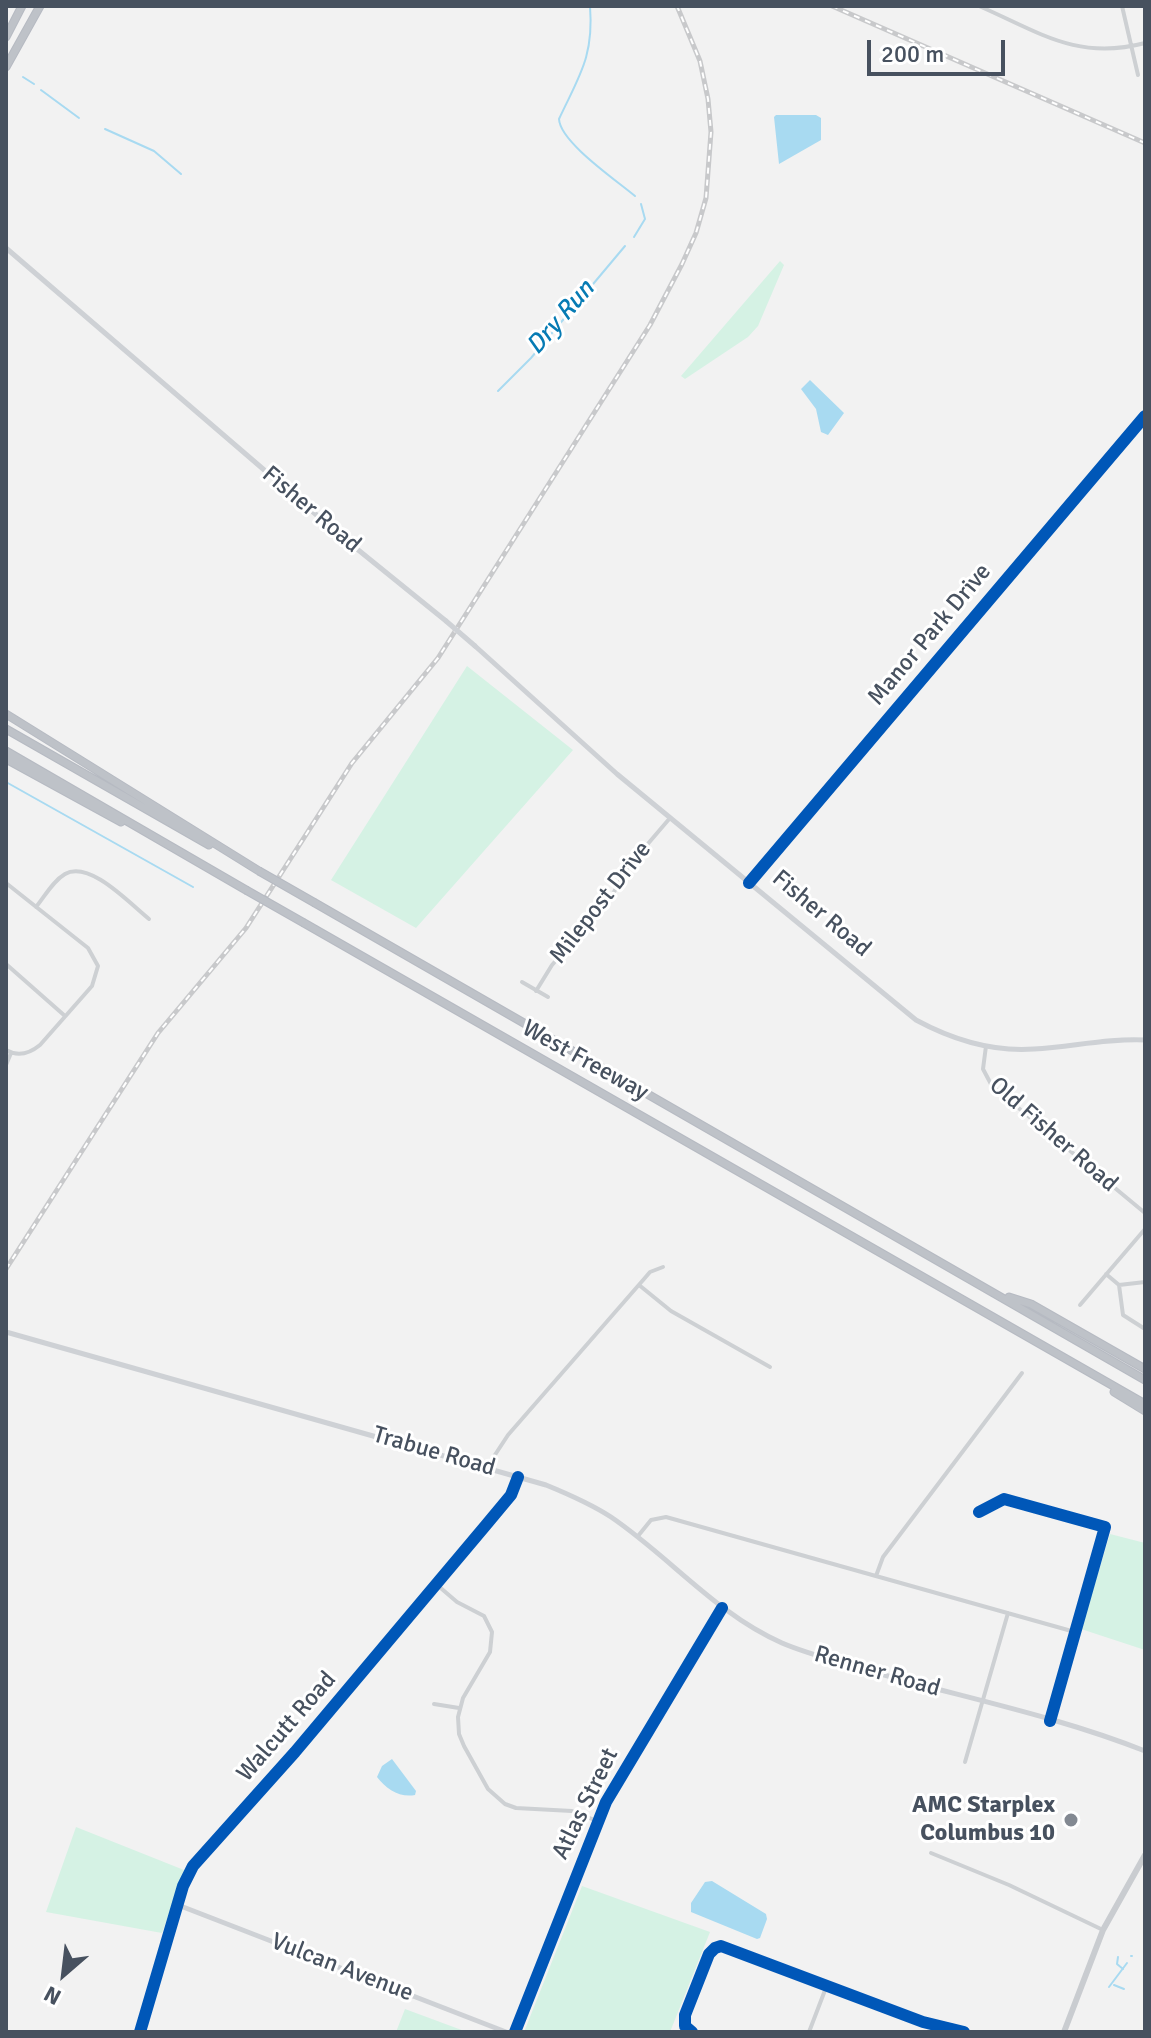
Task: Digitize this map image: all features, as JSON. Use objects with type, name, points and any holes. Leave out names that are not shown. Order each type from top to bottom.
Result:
[{"type":"highway","points":[[6,28],[21,6]]},
{"type":"highway","points":[[6,37],[21,6]]},
{"type":"highway","points":[[8,65],[40,6]]},
{"type":"highway","points":[[6,717],[259,871]]},
{"type":"highway","name":"West Freeway","points":[[6,729],[1145,1380]]},
{"type":"highway","name":"West Freeway","points":[[6,751],[1145,1404]]},
{"type":"highway","points":[[6,759],[115,820],[145,832]]},
{"type":"highway","points":[[591,1087],[630,1114],[1145,1411]]},
{"type":"highway","points":[[992,1292],[1031,1304],[1145,1369]]},
{"type":"main road","name":"Fisher Road","points":[[6,248],[341,536],[446,621],[670,818],[907,1013],[950,1036],[986,1046],[1032,1049],[1116,1039],[1145,1040]]},
{"type":"main road","name":"Manor Park Drive","points":[[749,883],[1145,416]]},
{"type":"main road","name":"Trabue Road","points":[[6,1332],[518,1477],[572,1496],[609,1515],[637,1537]]},
{"type":"main road","name":"Walcutt Road","points":[[140,2032],[178,1905],[193,1866],[295,1752],[511,1495],[518,1477]]},
{"type":"main road","name":"Renner Road","points":[[637,1537],[722,1608],[785,1645],[1145,1751]]},
{"type":"main road","name":"Atlas Street","points":[[515,2032],[597,1821],[619,1778],[722,1608]]},
{"type":"main road","points":[[1064,2032],[1103,1930],[1145,1855]]},
{"type":"main road","points":[[1137,1871],[1145,1866]]},
{"type":"main road","name":"Vulcan Avenue","points":[[178,1905],[506,2032]]},
{"type":"street","points":[[979,6],[1074,47],[1097,50],[1145,43]]},
{"type":"street","points":[[1122,6],[1138,75]]},
{"type":"street","name":"Milepost Drive","points":[[536,991],[552,965],[610,899],[628,867],[670,818]]},
{"type":"street","points":[[36,907],[62,876],[77,870],[97,877],[149,919]]},
{"type":"street","points":[[6,883],[88,948],[97,959],[98,966],[95,980],[65,1016],[31,1052],[21,1054],[8,1051],[6,1065]]},
{"type":"street","points":[[6,964],[65,1016]]},
{"type":"street","points":[[522,982],[548,997]]},
{"type":"street","name":"Old Fisher Road","points":[[986,1046],[983,1069],[992,1086],[1145,1213]]},
{"type":"street","points":[[1080,1305],[1145,1229]]},
{"type":"street","points":[[487,1467],[508,1435],[650,1272],[663,1267]]},
{"type":"street","points":[[1106,1274],[1119,1285],[1123,1315],[1145,1329]]},
{"type":"street","points":[[1119,1285],[1145,1282]]},
{"type":"street","points":[[639,1285],[671,1311],[770,1367]]},
{"type":"street","points":[[876,1576],[883,1557],[1022,1373]]},
{"type":"street","points":[[979,1512],[1004,1499],[1105,1527],[1050,1721]]},
{"type":"street","points":[[637,1537],[651,1520],[666,1517],[1075,1632]]},
{"type":"street","points":[[436,1584],[457,1602],[484,1616],[492,1632],[490,1652],[459,1708],[458,1727],[464,1746],[496,1797],[516,1808],[572,1811],[597,1821]]},
{"type":"street","points":[[965,1762],[1008,1613]]},
{"type":"street","points":[[434,1704],[459,1708]]},
{"type":"street","points":[[931,1853],[1009,1885],[1103,1930]]},
{"type":"street","points":[[692,2032],[685,2026],[685,2015],[706,1961],[715,1948],[729,1948],[923,2022],[964,2032]]},
{"type":"street","points":[[809,2032],[827,1985]]},
{"type":"green space","points":[[780,261],[784,265],[758,326],[748,337],[685,379],[681,376]]},
{"type":"green space","points":[[467,666],[573,750],[416,928],[331,880]]},
{"type":"green space","points":[[1110,1534],[1145,1543],[1145,1650],[1081,1629]]},
{"type":"green space","points":[[76,1827],[184,1870],[162,1933],[46,1912]]},
{"type":"green space","points":[[582,1886],[710,1932],[670,2032],[524,2032]]},
{"type":"green space","points":[[405,2009],[467,2032],[396,2032]]},
{"type":"water","points":[[776,115],[816,115],[821,118],[821,140],[779,164]]},
{"type":"water","points":[[810,380],[844,413],[828,435],[821,432],[816,409],[801,389]]},
{"type":"water","points":[[392,1759],[416,1791],[415,1795],[394,1792],[377,1777],[382,1766]]},
{"type":"water","points":[[712,1881],[766,1914],[760,1938],[691,1912],[691,1903],[705,1882]]},
{"type":"waterway","name":"Dry Run","points":[[590,6],[587,53],[559,119],[578,149],[635,196]]},
{"type":"waterway","points":[[23,77],[34,84]]},
{"type":"waterway","points":[[41,90],[79,118]]},
{"type":"waterway","points":[[105,129],[154,151],[181,174]]},
{"type":"waterway","name":"Dry Run","points":[[634,237],[645,219],[641,204]]},
{"type":"waterway","name":"Dry Run","points":[[498,391],[531,358],[625,246]]},
{"type":"waterway","points":[[6,782],[193,887]]},
{"type":"waterway","points":[[1118,1957],[1117,1964],[1123,1969]]},
{"type":"waterway","points":[[1109,1987],[1127,1963]]},
{"type":"waterway","points":[[1114,1985],[1124,1989]]},
{"type":"railway","points":[[6,1269],[158,1033],[246,928],[352,763],[438,658],[650,325],[696,233],[706,198],[711,132],[708,99],[700,61],[677,6]]},
{"type":"railway","points":[[832,6],[1145,143]]},
{"type":"cycle path","points":[[749,883],[1145,416]]},
{"type":"cycle path","points":[[140,2032],[183,1886],[193,1866],[295,1752],[486,1525],[511,1495],[518,1477]]},
{"type":"cycle path","points":[[979,1512],[1004,1499],[1105,1527],[1050,1721]]},
{"type":"cycle path","points":[[515,2032],[606,1802],[722,1608]]},
{"type":"cycle path","points":[[692,2032],[685,2026],[685,2015],[709,1954],[721,1946],[923,2022],[964,2032]]},
{"type":"place","name":"AMC Starplex Columbus 10","points":[[1071,1820]]}]
